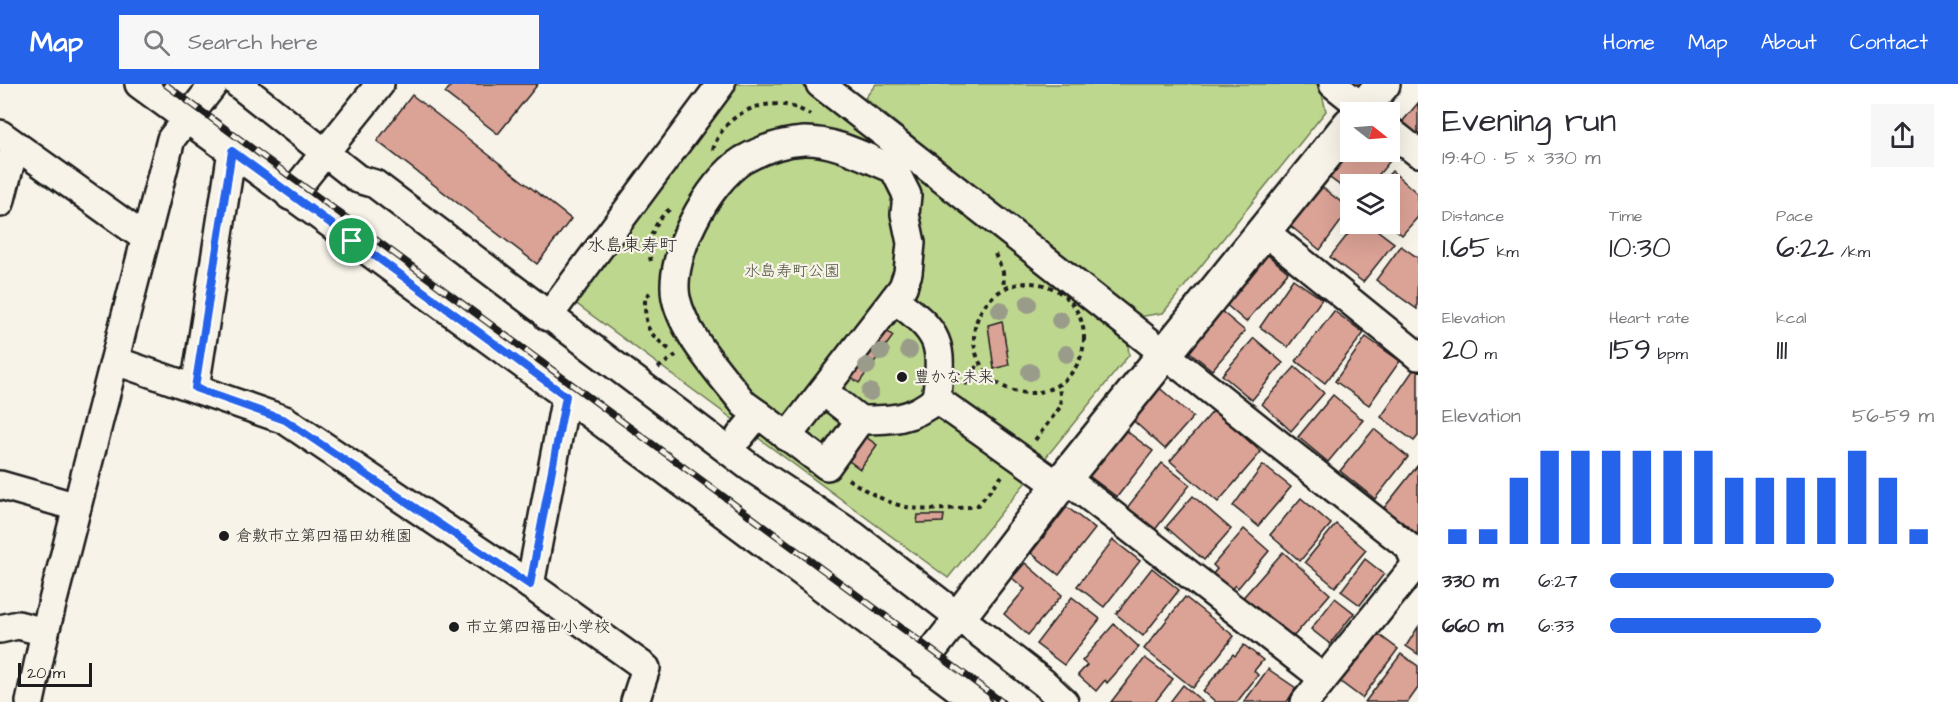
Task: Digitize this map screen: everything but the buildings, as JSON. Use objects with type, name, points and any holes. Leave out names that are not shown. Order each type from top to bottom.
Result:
[{"type":"street","points":[[139,84],[566,396],[976,702]]},
{"type":"street","points":[[30,702],[45,632],[116,361],[171,138],[214,84]]},
{"type":"street","points":[[238,84],[357,178],[375,184],[548,317],[750,467],[853,536],[1044,683],[1064,702]]},
{"type":"street","points":[[290,196],[380,84]]},
{"type":"street","points":[[548,317],[722,84]]},
{"type":"street","points":[[820,84],[902,161],[1071,278],[1409,547],[1417,564],[1305,702]]},
{"type":"street","points":[[1334,84],[1357,102]]},
{"type":"street","points":[[923,663],[1062,482],[1340,138]]},
{"type":"street","points":[[0,203],[7,139],[145,238]]},
{"type":"street","points":[[1400,139],[1418,153]]},
{"type":"street","points":[[860,420],[827,466],[744,404],[683,320],[676,296],[676,266],[688,232],[712,192],[742,160],[769,148],[801,141],[823,141],[902,161]]},
{"type":"street","points":[[195,388],[232,151]]},
{"type":"street","points":[[787,437],[903,287],[908,273],[911,243],[905,214],[907,195],[902,161]]},
{"type":"street","points":[[1264,231],[1418,356]]},
{"type":"street","points":[[823,391],[860,420],[900,418],[922,412],[936,399],[941,363],[936,339],[926,323],[894,299]]},
{"type":"street","points":[[116,361],[285,420],[530,585],[646,668],[635,702]]},
{"type":"street","points":[[530,585],[566,396]]},
{"type":"street","points":[[936,399],[1022,459],[1062,482],[1323,678]]},
{"type":"street","points":[[740,436],[758,414]]},
{"type":"street","points":[[0,485],[77,507]]},
{"type":"street","points":[[0,629],[18,625],[45,632]]},
{"type":"path","points":[[1023,282],[1042,283],[1059,291],[1073,303],[1082,320],[1084,338],[1081,356],[1072,372],[1059,385],[1041,392],[1023,393],[1005,388],[990,378],[979,363],[974,336],[976,321],[982,307],[1004,288],[1023,282]]},
{"type":"path","points":[[653,372],[676,355]]},
{"type":"path","points":[[827,466],[882,499],[905,508],[928,510],[977,506],[1003,474],[1022,459],[1061,406],[1059,385]]},
{"type":"green space","name":"水島寿町公園","points":[[735,84],[801,84],[1127,335],[1129,355],[948,578],[574,302]]},
{"type":"green space","points":[[876,84],[1317,84],[1320,86],[1326,111],[1163,313],[1138,317],[865,98]]},
{"type":"railway","points":[[165,84],[1002,702]]},
{"type":"place","name":"豊かな未来","points":[[902,377]]},
{"type":"place","name":"倉敷市立第四福田幼稚園","points":[[224,536]]},
{"type":"place","name":"市立第四福田小学校","points":[[454,627]]},
{"type":"district","name":"水島東寿町","points":[[632,245]]},
{"type":"route","points":[[232,151],[352,241],[566,396],[530,585],[285,420],[274,414],[195,388],[232,151]]}]
